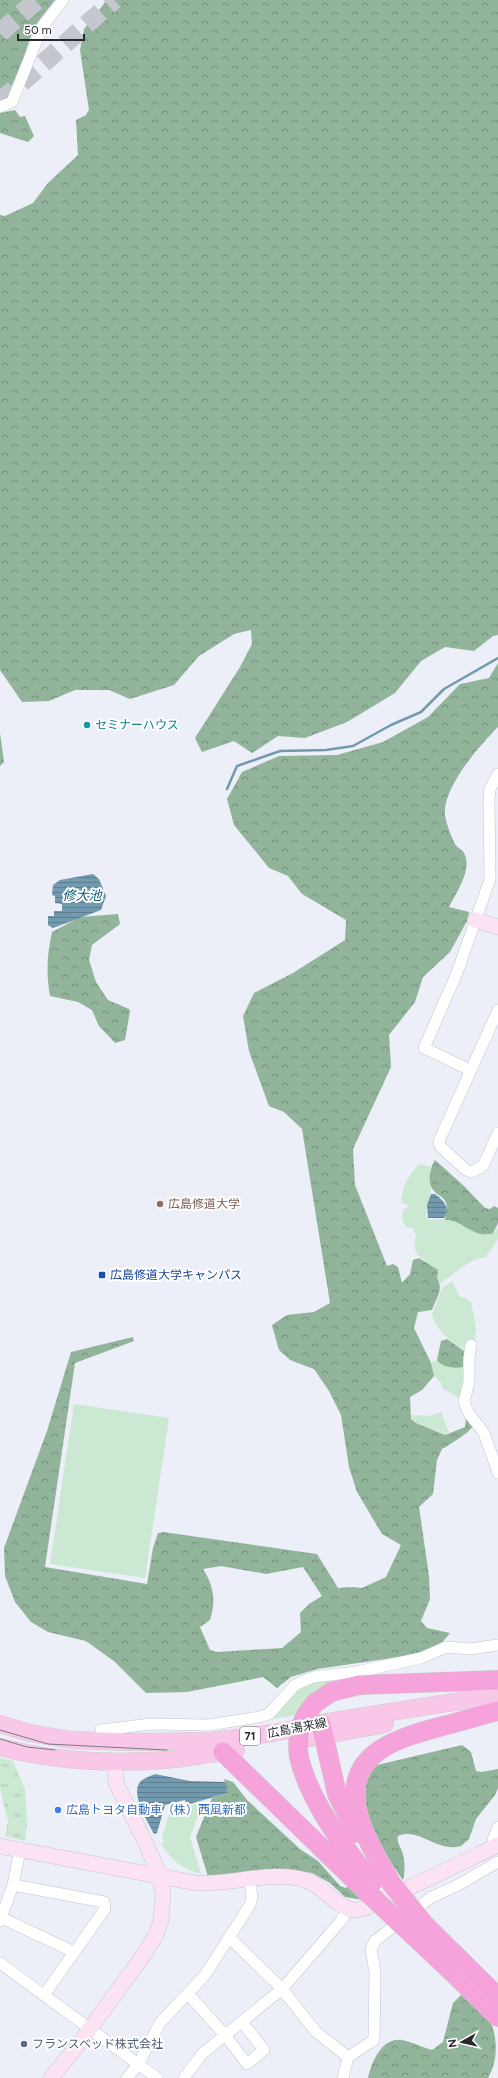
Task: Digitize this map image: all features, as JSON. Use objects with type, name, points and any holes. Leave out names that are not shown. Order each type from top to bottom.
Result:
[{"type":"highway","points":[[494,2003],[449,1968],[411,1930],[327,1817],[306,1779],[299,1757],[299,1729],[305,1716],[315,1703],[332,1692],[359,1685],[498,1680]]},
{"type":"highway","points":[[378,1887],[367,1837],[358,1811],[356,1799],[357,1783],[364,1766],[378,1751],[389,1744],[418,1733],[498,1711]]},
{"type":"highway","points":[[323,1730],[331,1773],[344,1811],[367,1850],[378,1887]]},
{"type":"highway","points":[[223,1752],[378,1887],[424,1924],[494,2003]]},
{"type":"main road","name":"広島湯来線","points":[[0,1747],[22,1753],[115,1761],[168,1760],[223,1752],[323,1730],[498,1695]]},
{"type":"main road","name":"広島湯来線","points":[[0,1724],[30,1733],[71,1740],[101,1742],[224,1740],[323,1730],[498,1706]]},
{"type":"street","points":[[0,107],[12,102],[42,27],[63,0]]},
{"type":"street","points":[[470,1070],[424,1048],[457,973],[475,920],[494,879],[494,829],[489,794],[498,774]]},
{"type":"street","points":[[475,920],[498,927]]},
{"type":"street","points":[[498,1010],[440,1138],[440,1146],[466,1170],[471,1172],[483,1166],[498,1133]]},
{"type":"street","points":[[471,1345],[469,1358],[469,1382],[464,1402],[466,1409],[484,1433],[498,1473]]},
{"type":"street","points":[[101,1742],[101,1730],[151,1724],[209,1725],[259,1717],[269,1714],[292,1688],[308,1679],[356,1672],[421,1658],[446,1647],[471,1649],[498,1645]]},
{"type":"street","points":[[51,2078],[90,2029],[143,1956],[156,1935],[161,1920],[163,1901],[160,1876],[116,1783],[115,1761]]},
{"type":"street","points":[[0,1846],[160,1876],[206,1883],[286,1877],[305,1879],[318,1885],[348,1909],[357,1910],[369,1906],[496,1846],[493,1840],[498,1827]]},
{"type":"street","points":[[20,1850],[13,1884],[1,1919],[74,1952]]},
{"type":"street","points":[[343,2078],[348,2057],[374,2040],[375,1972],[372,1949],[375,1941],[430,1898],[455,1887],[498,1862]]},
{"type":"street","points":[[127,2078],[138,2064],[160,2023],[205,1975],[252,1901],[250,1880]]},
{"type":"street","points":[[13,1884],[104,1902],[105,1909],[44,1995]]},
{"type":"street","points":[[184,2078],[202,2054],[282,1989],[340,1922],[348,1909]]},
{"type":"street","points":[[229,1937],[282,1989],[316,2032],[348,2057]]},
{"type":"street","points":[[0,1963],[157,2078]]},
{"type":"street","points":[[188,1994],[225,2035],[248,2064],[264,2050],[242,2022]]},
{"type":"green space","points":[[0,0],[55,0],[36,25],[32,33],[13,84],[7,92],[0,97]]},
{"type":"green space","points":[[107,0],[498,0],[498,635],[493,636],[474,651],[445,647],[421,661],[395,693],[347,722],[305,738],[278,736],[252,753],[234,741],[202,752],[195,738],[240,667],[252,644],[251,630],[234,634],[199,656],[174,685],[130,699],[109,690],[75,690],[49,701],[22,702],[0,670],[0,215],[5,216],[33,203],[48,183],[78,155],[76,120],[86,115],[89,110],[80,50],[84,29]]},
{"type":"green space","points":[[15,110],[20,117],[25,116],[34,136],[28,142],[0,133],[0,113]]},
{"type":"green space","points":[[498,663],[498,727],[473,756],[456,780],[449,792],[445,815],[446,822],[455,844],[464,853],[466,859],[465,873],[449,907],[469,912],[468,919],[450,952],[423,977],[415,1002],[389,1035],[391,1067],[353,1149],[355,1185],[387,1266],[393,1264],[398,1267],[402,1283],[410,1274],[413,1260],[419,1258],[438,1270],[437,1278],[440,1290],[437,1298],[432,1310],[418,1312],[414,1328],[431,1363],[434,1376],[422,1390],[410,1397],[411,1419],[416,1423],[445,1435],[465,1427],[466,1418],[473,1426],[454,1442],[442,1449],[437,1460],[433,1494],[419,1507],[429,1576],[430,1599],[421,1621],[427,1628],[450,1633],[440,1645],[426,1653],[317,1669],[291,1677],[277,1688],[263,1677],[187,1692],[146,1693],[115,1662],[86,1641],[48,1632],[31,1622],[15,1602],[5,1576],[4,1548],[47,1431],[71,1352],[133,1337],[134,1341],[75,1363],[45,1567],[147,1584],[153,1548],[158,1533],[163,1532],[317,1554],[338,1588],[362,1588],[386,1577],[401,1545],[382,1534],[357,1492],[349,1467],[341,1415],[329,1391],[314,1369],[290,1360],[279,1350],[272,1325],[287,1315],[314,1312],[330,1303],[302,1129],[284,1112],[269,1106],[249,1051],[243,1016],[254,993],[293,973],[345,940],[346,920],[302,894],[288,876],[269,868],[234,825],[227,799],[242,772],[279,756],[337,755],[383,742],[428,717],[460,684],[489,678]],"holes":[[[221,1566],[266,1574],[303,1567],[322,1596],[309,1604],[300,1613],[301,1632],[282,1648],[217,1652],[210,1650],[200,1627],[210,1620],[213,1606],[212,1588],[203,1569]]]},
{"type":"green space","points":[[0,733],[4,762],[0,766]]},
{"type":"green space","points":[[118,914],[120,924],[92,945],[89,960],[96,982],[108,1000],[129,1009],[130,1011],[125,1040],[115,1043],[99,1026],[92,1010],[78,1002],[50,996],[48,964],[52,932],[80,917]]},
{"type":"green space","points":[[435,1160],[464,1186],[485,1208],[490,1209],[494,1206],[498,1208],[498,1223],[493,1233],[480,1234],[457,1223],[445,1220],[447,1210],[446,1203],[444,1199],[435,1192],[430,1184],[430,1172]]},
{"type":"green space","points":[[420,1164],[431,1167],[431,1194],[426,1210],[427,1218],[429,1220],[450,1219],[471,1230],[486,1235],[493,1233],[498,1228],[498,1239],[485,1258],[480,1258],[468,1263],[440,1283],[433,1268],[417,1254],[415,1250],[416,1235],[412,1228],[408,1228],[402,1221],[403,1210],[409,1206],[402,1202],[404,1186],[413,1171]]},
{"type":"green space","points":[[452,1281],[460,1297],[466,1298],[471,1302],[476,1328],[475,1341],[467,1350],[456,1345],[441,1331],[432,1315],[442,1288]]},
{"type":"green space","points":[[447,1339],[464,1351],[465,1365],[463,1367],[448,1367],[437,1360],[441,1341]]},
{"type":"green space","points":[[437,1360],[439,1363],[465,1365],[467,1370],[460,1398],[443,1389],[441,1383],[434,1376],[431,1363]]},
{"type":"green space","points":[[74,1404],[169,1418],[145,1578],[50,1564]]},
{"type":"green space","points":[[441,1412],[449,1433],[445,1435],[420,1425],[412,1419],[410,1415],[430,1416]]},
{"type":"green space","points":[[348,1678],[296,1715],[260,1721],[291,1693],[309,1683]]},
{"type":"green space","points":[[462,1745],[471,1752],[476,1771],[482,1772],[498,1769],[498,1788],[495,1795],[476,1819],[469,1839],[461,1846],[444,1846],[414,1835],[406,1834],[398,1836],[404,1861],[403,1880],[378,1840],[371,1824],[365,1792],[368,1777],[377,1765]]},
{"type":"green space","points":[[0,1758],[13,1761],[25,1789],[27,1824],[25,1841],[5,1836],[8,1821],[0,1789]]},
{"type":"green space","points":[[224,1779],[233,1782],[247,1800],[300,1849],[318,1861],[340,1886],[346,1888],[350,1885],[363,1900],[345,1897],[330,1883],[312,1873],[296,1871],[208,1877],[196,1837],[212,1798],[228,1793]]},
{"type":"green space","points":[[204,1801],[190,1837],[201,1874],[187,1869],[178,1863],[161,1844],[164,1841],[162,1837],[170,1811]]},
{"type":"green space","points":[[464,1992],[487,2016],[493,2027],[496,2050],[494,2064],[488,2078],[368,2078],[372,2064],[380,2050],[391,2041],[406,2041],[432,2050],[443,2042],[453,2003]]},
{"type":"water","name":"修大池","points":[[93,874],[99,879],[106,896],[101,910],[53,928],[48,925],[48,916],[54,916],[54,911],[62,911],[62,904],[55,903],[55,896],[52,895],[53,885],[60,880]]},
{"type":"water","points":[[431,1194],[435,1194],[445,1204],[447,1211],[444,1218],[428,1218],[427,1205]]},
{"type":"water","points":[[155,1774],[190,1781],[225,1782],[228,1793],[186,1805],[185,1800],[165,1805],[157,1833],[154,1834],[144,1815],[137,1792],[141,1781]]},
{"type":"waterway","points":[[227,789],[237,766],[280,751],[326,750],[353,746],[391,725],[421,712],[444,689],[498,658]]},
{"type":"tunnel","points":[[0,33],[37,0]]},
{"type":"tunnel","points":[[0,102],[114,0]]},
{"type":"tram line","points":[[0,1730],[48,1744],[167,1750]]},
{"type":"tram line","points":[[0,1739],[27,1747],[55,1750]]},
{"type":"place","name":"セミナーハウス","points":[[87,725]]},
{"type":"place","name":"広島修道大学","points":[[160,1204]]},
{"type":"place","name":"広島修道大学キャンパス","points":[[102,1275]]},
{"type":"place","name":"広島トヨタ自動車（株）西風新都","points":[[58,1810]]},
{"type":"place","name":"フランスベッド株式会社","points":[[24,2044]]}]
